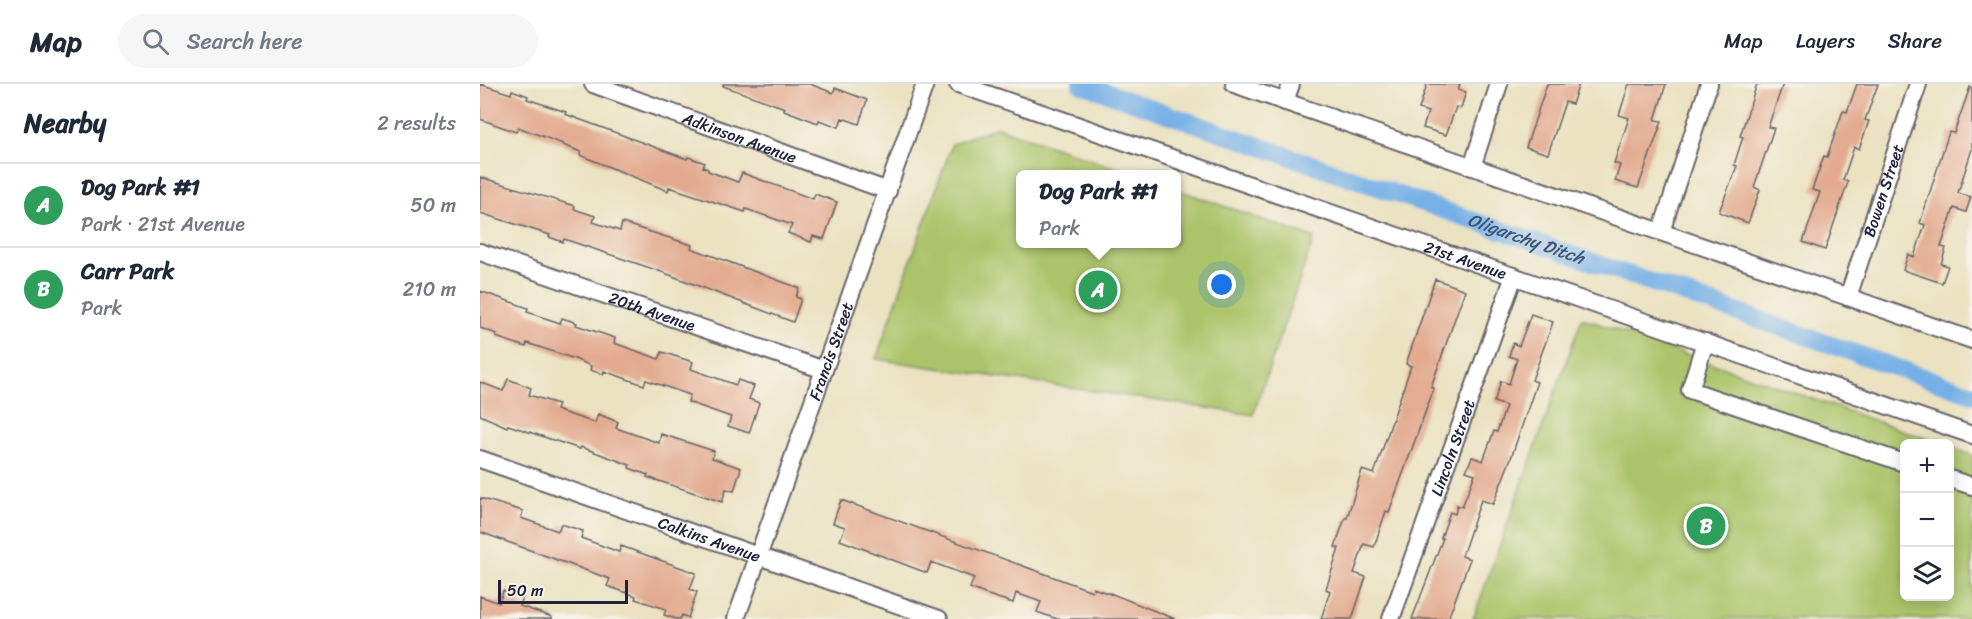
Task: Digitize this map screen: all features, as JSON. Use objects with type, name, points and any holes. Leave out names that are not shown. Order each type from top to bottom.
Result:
[{"type":"street","name":"Adkinson Avenue","points":[[592,84],[888,191]]},
{"type":"street","name":"Francis Street","points":[[736,619],[925,84]]},
{"type":"street","name":"21st Avenue","points":[[958,84],[1972,435]]},
{"type":"street","points":[[1234,84],[1972,340]]},
{"type":"street","points":[[1285,102],[1291,84]]},
{"type":"street","points":[[1472,167],[1499,84]]},
{"type":"street","points":[[1660,232],[1709,84]]},
{"type":"street","name":"Bowen Street","points":[[1848,297],[1918,84]]},
{"type":"street","name":"20th Avenue","points":[[480,252],[824,370]]},
{"type":"street","name":"Lincoln Street","points":[[1391,619],[1514,276]]},
{"type":"street","points":[[1705,342],[1689,390],[1900,461]]},
{"type":"street","name":"Calkins Avenue","points":[[480,459],[939,619]]},
{"type":"street","points":[[1954,480],[1972,486]]},
{"type":"green space","points":[[997,127],[1121,170],[1016,170],[1016,248],[1181,248],[1181,191],[1314,238],[1253,415],[876,359],[952,144]]},
{"type":"green space","points":[[1582,318],[1928,439],[1900,439],[1900,601],[1954,601],[1954,448],[1972,455],[1972,619],[1473,619]]},
{"type":"building","points":[[480,84],[511,94],[512,90],[528,96],[527,99],[566,112],[565,114],[687,159],[688,157],[705,163],[703,167],[708,171],[738,182],[742,173],[813,199],[815,194],[837,202],[824,239],[813,236],[811,242],[788,233],[792,225],[669,187],[668,191],[580,155],[581,152],[563,144],[518,127],[516,132],[480,119]]},
{"type":"building","points":[[723,84],[810,84],[833,93],[835,88],[867,100],[859,124],[842,118],[839,127],[819,120],[818,123],[784,110],[785,108],[723,86]]},
{"type":"building","points":[[1427,84],[1460,84],[1458,90],[1466,92],[1461,108],[1456,107],[1446,135],[1423,128],[1428,112],[1419,109]]},
{"type":"building","points":[[1547,84],[1579,84],[1572,104],[1565,102],[1548,154],[1526,147]]},
{"type":"building","points":[[1629,84],[1666,84],[1655,120],[1662,121],[1638,188],[1615,181],[1620,165],[1614,163],[1629,118],[1619,115]]},
{"type":"building","points":[[1757,84],[1783,84],[1768,127],[1774,128],[1754,187],[1760,190],[1748,223],[1719,212],[1737,166],[1734,165],[1743,137],[1740,136]]},
{"type":"building","points":[[1857,84],[1878,84],[1865,120],[1869,121],[1859,149],[1854,147],[1843,180],[1848,182],[1825,250],[1803,242],[1820,192],[1812,190],[1824,156],[1827,157],[1843,111],[1847,112]]},
{"type":"building","points":[[1970,87],[1972,88],[1972,149],[1958,193],[1971,197],[1966,212],[1954,208],[1941,247],[1946,248],[1941,264],[1948,266],[1942,283],[1903,270],[1908,254],[1914,257],[1925,225],[1920,223],[1949,132],[1954,133]]},
{"type":"building","points":[[480,177],[575,206],[574,209],[595,216],[593,222],[620,231],[622,223],[692,245],[691,248],[799,288],[796,297],[801,299],[793,322],[662,272],[564,239],[563,242],[549,237],[550,235],[480,213]]},
{"type":"building","points":[[1435,279],[1465,290],[1431,387],[1434,388],[1374,547],[1364,544],[1354,573],[1366,577],[1352,619],[1321,619],[1330,591],[1326,589],[1339,548],[1335,547],[1362,470],[1374,474],[1411,366],[1406,364]]},
{"type":"building","points":[[480,291],[528,308],[527,312],[560,323],[562,318],[577,323],[576,325],[615,338],[614,343],[659,359],[662,352],[693,362],[691,369],[736,385],[738,380],[754,386],[749,399],[759,403],[749,433],[728,426],[731,417],[688,402],[690,395],[646,380],[644,385],[604,371],[603,374],[590,370],[591,366],[575,359],[527,343],[526,347],[496,337],[497,334],[480,328]]},
{"type":"building","points":[[1531,314],[1553,322],[1532,380],[1537,382],[1511,458],[1493,504],[1481,500],[1462,556],[1470,559],[1448,619],[1412,619],[1443,538],[1441,538],[1450,512],[1455,514],[1457,505],[1462,507],[1475,474],[1466,471],[1472,457],[1483,461],[1494,431],[1497,432],[1506,406],[1494,402],[1501,381],[1509,384],[1517,359],[1509,356],[1513,343],[1519,346]]},
{"type":"building","points":[[508,379],[531,388],[529,395],[558,404],[556,410],[595,423],[598,414],[618,422],[616,428],[659,443],[661,434],[714,451],[712,458],[741,468],[734,491],[726,489],[722,502],[647,477],[648,475],[629,468],[630,465],[581,447],[580,449],[508,425],[507,427],[480,415],[480,382],[503,391]]},
{"type":"building","points":[[480,498],[523,511],[521,518],[558,531],[561,524],[583,531],[581,538],[619,552],[621,546],[696,573],[690,589],[697,592],[688,618],[682,615],[680,619],[676,619],[664,615],[666,609],[635,599],[636,596],[607,586],[610,579],[480,532]]},
{"type":"building","points":[[841,500],[1092,591],[1093,588],[1110,593],[1175,619],[1057,619],[1037,612],[1041,602],[1016,593],[1013,603],[985,594],[970,588],[974,578],[931,562],[927,573],[840,540],[845,527],[833,523]]},
{"type":"building","points":[[510,589],[524,594],[520,606],[552,617],[552,619],[480,619],[480,596],[499,603],[503,591],[509,593]]},
{"type":"waterway","name":"Oligarchy Ditch","points":[[1081,84],[1972,394]]},
{"type":"place","name":"Dog Park #1","points":[[1098,290]]},
{"type":"place","name":"Carr Park","points":[[1706,526]]}]
